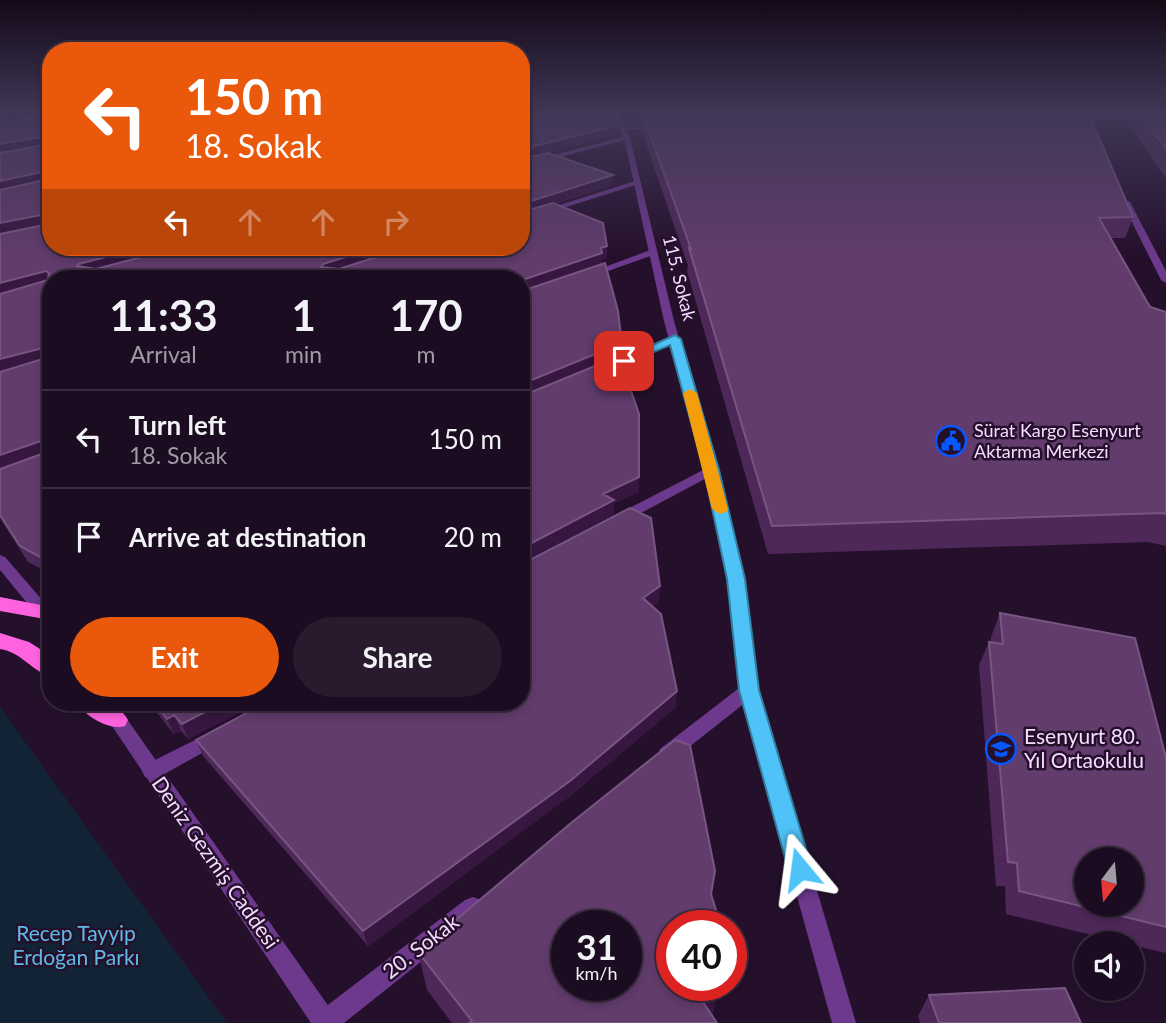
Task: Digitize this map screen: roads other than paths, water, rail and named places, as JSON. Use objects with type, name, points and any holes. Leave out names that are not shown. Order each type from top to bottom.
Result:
[{"type":"main road","points":[[0,604],[42,613]]},
{"type":"main road","points":[[0,641],[13,642],[42,660]]},
{"type":"street","name":"115. Sokak","points":[[632,160],[653,252],[711,470],[736,579],[749,690],[844,1023]]},
{"type":"street","points":[[530,217],[638,183]]},
{"type":"street","points":[[1121,190],[1166,280]]},
{"type":"street","points":[[574,279],[653,252]]},
{"type":"street","points":[[598,372],[675,339]]},
{"type":"street","points":[[605,527],[711,470]]},
{"type":"street","points":[[0,560],[42,606]]},
{"type":"street","points":[[651,767],[749,690]]},
{"type":"street","name":"Deniz Gezmiş Caddesi","points":[[111,711],[325,1023]]},
{"type":"street","points":[[152,771],[233,727]]},
{"type":"street","name":"20. Sokak","points":[[325,1023],[488,895]]},
{"type":"place","name":"Sürat Kargo Esenyurt Aktarma Merkezi","points":[[951,441]]},
{"type":"place","name":"Esenyurt 80. Yıl Ortaokulu","points":[[1001,749]]},
{"type":"park label","name":"Recep Tayyip Erdoğan Parkı","points":[[76,946]]}]
